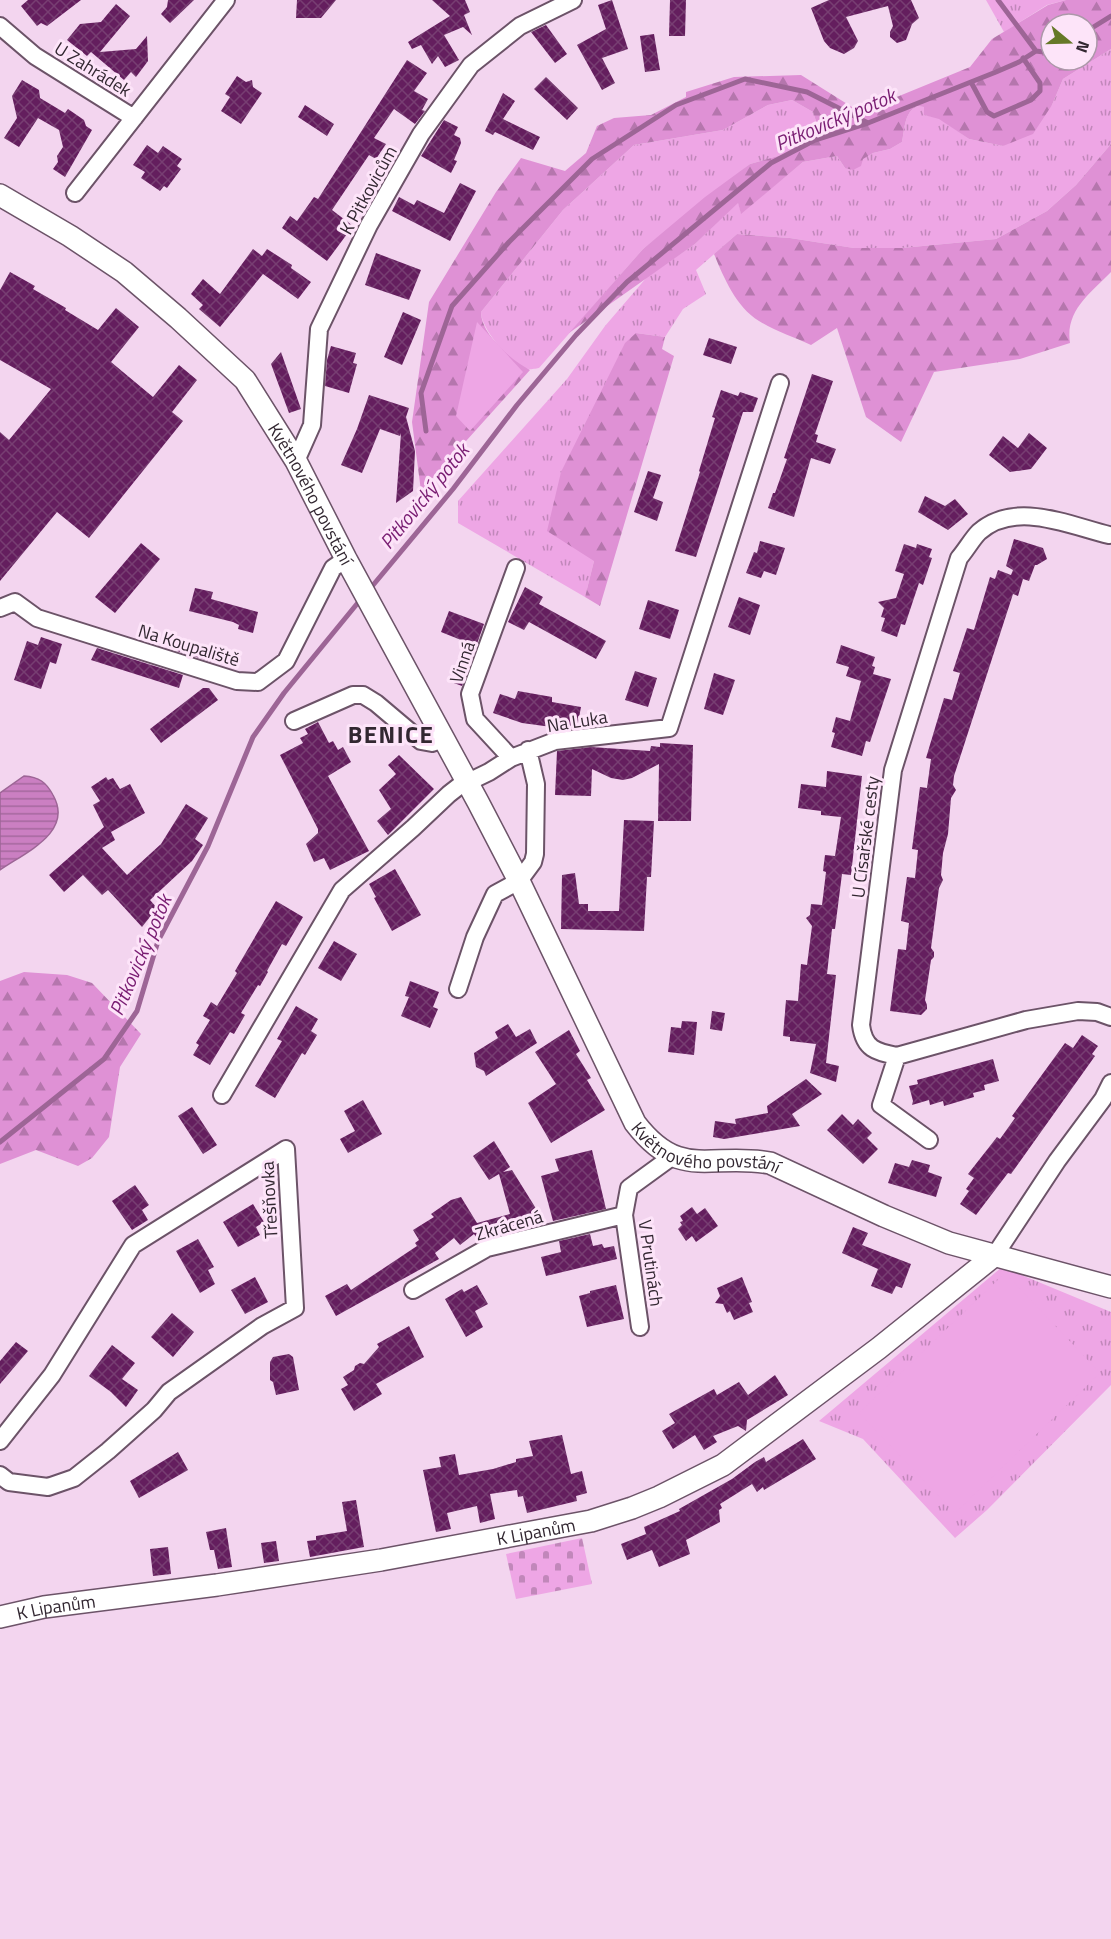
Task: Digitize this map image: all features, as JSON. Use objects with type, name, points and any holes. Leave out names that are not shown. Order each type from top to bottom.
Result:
[{"type":"street","name":"U Zahrádek","points":[[0,26],[35,56],[134,117],[226,0]]},
{"type":"street","name":"K Pitkovicům","points":[[296,461],[312,424],[319,329],[369,225],[420,134],[471,65],[520,26],[573,0]]},
{"type":"street","points":[[75,193],[134,117]]},
{"type":"street","name":"Květnového povstání","points":[[0,195],[70,236],[124,272],[245,380],[296,461],[349,565],[468,782],[519,881],[635,1123],[652,1143],[673,1156],[703,1163],[735,1159],[770,1163],[884,1216],[949,1243],[1111,1287]]},
{"type":"street","name":"Na Luka","points":[[222,1095],[342,890],[449,794],[511,758],[555,741],[669,728],[780,383]]},
{"type":"street","name":"U Císařské cesty","points":[[897,1056],[880,1053],[870,1047],[862,1036],[861,1025],[894,770],[959,558],[978,533],[997,520],[1013,516],[1030,515],[1108,535]]},
{"type":"street","name":"Na Koupaliště","points":[[0,608],[15,602],[37,618],[237,681],[258,682],[286,661],[333,568],[349,565]]},
{"type":"street","name":"Vinná","points":[[511,758],[475,719],[470,694],[516,568]]},
{"type":"street","points":[[294,721],[353,695],[363,695],[422,741],[432,743],[444,739]]},
{"type":"street","points":[[458,989],[495,894],[519,881],[536,854],[536,784],[528,750]]},
{"type":"street","points":[[929,1140],[881,1105],[897,1056],[1026,1020],[1057,1014],[1078,1011],[1097,1012],[1111,1017]]},
{"type":"street","points":[[995,1255],[1057,1161],[1103,1099],[1111,1083]]},
{"type":"street","name":"Třešňovka","points":[[0,1441],[52,1375],[133,1245],[286,1149],[295,1308],[262,1326],[169,1392],[154,1410],[74,1478],[48,1487],[9,1482],[0,1475]]},
{"type":"street","name":"V Prutinách","points":[[640,1327],[624,1215],[629,1188],[673,1156]]},
{"type":"street","name":"Zkrácená","points":[[413,1290],[487,1248],[624,1215]]},
{"type":"street","name":"K Lipanům","points":[[0,1617],[44,1607],[218,1585],[381,1560],[591,1521],[632,1508],[723,1465],[879,1348],[995,1255]]},
{"type":"green space","points":[[986,0],[1066,0],[1047,5],[1004,32]]},
{"type":"green space","points":[[1066,0],[1111,0],[1111,49],[1099,56],[1099,12],[1039,12],[1039,72],[1074,72],[1063,79],[1052,105],[1033,134],[1003,146],[969,139],[939,119],[924,115],[924,107],[917,106],[907,117],[902,142],[890,149],[873,153],[863,159],[861,166],[853,170],[845,168],[837,156],[803,162],[741,214],[738,203],[695,244],[569,333],[643,249],[705,197],[750,164],[792,152],[818,127],[813,112],[792,100],[768,105],[723,130],[634,145],[563,210],[481,312],[486,329],[498,346],[530,370],[421,491],[412,422],[429,302],[496,192],[521,158],[565,171],[586,153],[597,126],[614,118],[651,115],[686,97],[686,92],[734,77],[801,75],[860,112],[970,67],[992,39],[1048,5]]},
{"type":"green space","points":[[1111,49],[1111,144],[1076,185],[1047,211],[996,239],[902,248],[854,248],[790,238],[737,234],[696,270],[706,294],[683,309],[665,337],[636,333],[594,561],[585,597],[458,523],[458,501],[567,379],[605,326],[647,277],[695,244],[738,202],[741,213],[803,162],[837,156],[845,168],[873,153],[890,149],[902,142],[907,117],[917,106],[924,107],[924,115],[939,118],[969,139],[1003,146],[1052,105],[1063,79],[1074,72],[1099,72],[1099,56]]},
{"type":"green space","points":[[792,100],[813,112],[818,127],[792,152],[750,164],[643,249],[539,368],[530,369],[522,366],[499,346],[486,328],[481,312],[563,210],[634,145],[723,130],[768,105]]},
{"type":"green space","points":[[1111,144],[1111,272],[1081,303],[1071,321],[1070,343],[1020,359],[934,372],[901,442],[866,417],[837,328],[811,345],[759,321],[737,300],[714,254],[737,234],[790,238],[854,248],[902,248],[996,239],[1047,211],[1076,185]]},
{"type":"green space","points":[[477,322],[523,372],[470,431],[456,416]]},
{"type":"green space","points":[[636,333],[665,337],[662,349],[674,356],[600,606],[585,597],[594,561],[547,531],[561,472],[625,343]]},
{"type":"green space","points":[[24,972],[67,975],[92,983],[141,1034],[120,1067],[109,1137],[92,1158],[78,1166],[36,1150],[0,1164],[0,981]]},
{"type":"green space","points":[[1002,1267],[1111,1312],[1111,1385],[987,1510],[955,1538],[863,1439],[819,1421]]},
{"type":"green space","points":[[1005,1273],[1100,1373],[955,1513],[859,1413]]},
{"type":"green space","points":[[582,1538],[592,1584],[516,1599],[506,1554]]},
{"type":"shaded area","points":[[24,776],[38,779],[48,787],[58,808],[57,820],[44,840],[0,870],[0,793]]},
{"type":"building","points":[[28,0],[81,0],[47,26],[41,23],[37,26],[21,6]]},
{"type":"building","points":[[168,0],[194,0],[170,23],[161,14],[167,7]]},
{"type":"building","points":[[297,0],[336,0],[321,18],[296,18]]},
{"type":"building","points":[[432,0],[465,0],[470,12],[464,15],[472,35],[463,27],[444,35],[459,60],[445,67],[438,56],[432,64],[421,45],[412,49],[408,42],[450,16]]},
{"type":"building","points":[[612,0],[628,49],[602,58],[615,83],[602,90],[577,45],[606,29],[598,5]]},
{"type":"building","points":[[670,0],[686,0],[685,36],[669,36]]},
{"type":"building","points":[[829,0],[911,0],[919,18],[912,24],[906,40],[897,43],[890,37],[893,26],[888,6],[846,17],[858,41],[854,48],[844,54],[830,48],[824,41],[811,8]]},
{"type":"building","points":[[116,4],[130,16],[100,52],[136,49],[147,36],[148,61],[136,77],[131,72],[124,80],[91,52],[87,56],[67,40],[80,24],[101,22]]},
{"type":"building","points":[[546,25],[567,54],[555,63],[531,32]]},
{"type":"building","points":[[654,34],[660,70],[645,72],[640,36]]},
{"type":"building","points":[[407,60],[427,73],[414,91],[428,99],[422,110],[425,111],[415,124],[394,109],[374,138],[386,144],[376,159],[369,155],[332,210],[353,226],[327,261],[282,228],[290,216],[297,221],[314,197],[318,199]]},
{"type":"building","points":[[237,76],[246,82],[252,80],[253,87],[262,93],[241,124],[221,111],[230,97],[225,94]]},
{"type":"building","points":[[546,77],[578,108],[567,120],[534,89]]},
{"type":"building","points":[[22,80],[39,90],[40,98],[65,113],[68,109],[84,120],[86,126],[92,130],[65,177],[53,169],[63,147],[59,130],[38,118],[19,147],[4,138],[17,118],[12,96]]},
{"type":"building","points":[[503,93],[515,101],[503,119],[540,137],[533,150],[495,132],[493,135],[485,131]]},
{"type":"building","points":[[305,105],[334,124],[327,136],[298,117]]},
{"type":"building","points":[[444,120],[458,127],[454,135],[460,138],[461,143],[454,160],[457,161],[451,173],[421,156]]},
{"type":"building","points":[[147,145],[158,153],[163,146],[182,159],[177,166],[181,169],[167,188],[164,186],[160,191],[141,178],[145,172],[133,165]]},
{"type":"building","points":[[460,183],[476,191],[450,241],[392,211],[399,197],[414,205],[417,200],[444,213]]},
{"type":"building","points":[[253,249],[262,256],[267,249],[292,265],[291,268],[311,282],[298,299],[263,274],[220,327],[199,309],[203,305],[191,294],[203,279],[220,294]]},
{"type":"building","points":[[376,253],[421,270],[409,300],[365,285]]},
{"type":"building","points":[[10,272],[35,286],[33,289],[98,330],[116,308],[139,327],[111,362],[153,397],[179,365],[197,380],[172,412],[183,421],[89,538],[57,512],[0,581],[0,432],[9,440],[51,389],[0,360],[0,290]]},
{"type":"building","points":[[403,312],[421,320],[402,365],[384,357]]},
{"type":"building","points":[[709,338],[737,347],[731,364],[703,355]]},
{"type":"building","points":[[331,346],[356,353],[353,363],[357,364],[349,393],[325,386],[327,360]]},
{"type":"building","points":[[281,352],[301,409],[289,413],[271,364]]},
{"type":"building","points":[[812,374],[833,381],[815,434],[818,435],[816,442],[836,449],[830,464],[811,458],[794,517],[768,508],[787,459],[784,458]]},
{"type":"building","points":[[721,390],[738,396],[740,392],[758,398],[753,412],[743,412],[696,557],[675,551],[700,472],[715,418],[712,417]]},
{"type":"building","points":[[369,395],[409,408],[406,417],[415,451],[413,491],[396,503],[401,433],[400,436],[380,429],[362,473],[341,465]]},
{"type":"building","points":[[1029,433],[1047,448],[1031,469],[1010,472],[989,455],[1003,436],[1018,448]]},
{"type":"building","points":[[648,471],[661,475],[653,498],[663,502],[657,521],[634,512]]},
{"type":"building","points":[[925,496],[945,506],[955,499],[968,514],[948,530],[918,512]]},
{"type":"building","points":[[1014,539],[1043,548],[1047,559],[1035,565],[1029,581],[1023,579],[1018,596],[1013,594],[954,776],[953,785],[956,790],[951,798],[948,834],[943,853],[941,875],[943,880],[939,888],[931,948],[934,957],[931,960],[925,1000],[927,1009],[921,1015],[890,1011],[898,949],[906,950],[909,923],[901,921],[907,877],[915,878],[918,850],[912,849],[920,787],[927,788],[931,759],[926,758],[944,698],[952,700],[960,673],[953,671],[967,628],[974,630],[990,577],[995,579],[998,570],[1011,575],[1013,570],[1006,566]]},
{"type":"building","points":[[760,541],[785,548],[776,575],[764,571],[761,578],[746,573],[754,552],[757,553]]},
{"type":"building","points":[[141,543],[160,559],[115,613],[95,597]]},
{"type":"building","points":[[904,544],[916,548],[917,544],[932,549],[929,557],[932,558],[923,585],[919,583],[905,625],[901,624],[897,637],[881,631],[885,618],[881,617],[884,608],[878,602],[896,598],[904,574],[895,571]]},
{"type":"building","points":[[525,587],[543,597],[539,604],[606,641],[596,659],[529,622],[524,630],[508,622]]},
{"type":"building","points":[[195,588],[213,592],[211,599],[258,612],[253,633],[238,629],[239,625],[233,622],[189,611]]},
{"type":"building","points":[[739,597],[760,605],[750,635],[728,627]]},
{"type":"building","points":[[648,600],[679,610],[670,639],[639,629]]},
{"type":"building","points":[[449,611],[484,624],[462,686],[451,682],[466,642],[441,632]]},
{"type":"building","points":[[41,637],[62,644],[56,664],[50,662],[41,689],[14,680],[27,641],[38,645]]},
{"type":"building","points":[[177,641],[215,652],[212,662],[174,650]]},
{"type":"building","points":[[841,645],[875,657],[872,666],[875,667],[873,674],[891,679],[870,742],[866,741],[862,756],[831,747],[836,717],[850,721],[861,681],[846,676],[849,667],[836,663]]},
{"type":"building","points":[[97,648],[183,675],[179,688],[91,660]]},
{"type":"building","points":[[635,671],[657,678],[648,707],[625,700]]},
{"type":"building","points":[[714,673],[735,680],[723,715],[704,709]]},
{"type":"building","points":[[203,688],[209,688],[218,700],[161,743],[150,729]]},
{"type":"building","points":[[518,691],[552,697],[552,702],[581,707],[577,728],[558,730],[559,728],[522,723],[493,713],[500,694],[515,699]]},
{"type":"building","points":[[318,722],[329,743],[333,741],[338,750],[343,747],[351,762],[328,776],[369,851],[330,870],[324,858],[314,862],[306,844],[318,833],[318,829],[280,755],[303,743],[300,738],[308,734],[305,729]]},
{"type":"building","points":[[660,743],[693,745],[691,821],[658,821],[659,764],[632,778],[623,780],[611,778],[592,769],[591,796],[555,795],[557,751],[591,747],[650,751],[651,746],[660,747]]},
{"type":"building","points":[[399,755],[434,789],[388,835],[377,821],[391,809],[379,790],[396,774],[388,765]]},
{"type":"building","points":[[827,771],[862,776],[851,875],[842,874],[827,974],[836,975],[826,1063],[839,1066],[836,1082],[810,1073],[816,1044],[790,1041],[790,1037],[783,1036],[786,1000],[798,1001],[801,964],[807,965],[812,926],[806,918],[810,915],[811,904],[822,905],[826,872],[823,871],[825,855],[835,856],[841,817],[821,815],[821,811],[798,808],[801,784],[826,787]]},
{"type":"building","points":[[106,777],[108,780],[113,778],[120,789],[130,784],[145,813],[111,832],[115,840],[102,848],[127,875],[161,844],[186,804],[208,818],[195,839],[203,845],[192,861],[150,900],[157,908],[142,927],[108,890],[102,895],[83,875],[64,892],[49,875],[104,827],[93,805],[100,801],[91,787]]},
{"type":"building","points":[[624,820],[654,821],[651,877],[647,877],[644,931],[561,929],[562,875],[575,873],[579,904],[588,904],[588,911],[619,911]]},
{"type":"building","points":[[395,869],[421,915],[392,931],[369,884]]},
{"type":"building","points":[[276,901],[303,917],[286,946],[282,944],[260,986],[258,985],[241,1013],[245,1015],[234,1034],[230,1032],[210,1065],[193,1055],[199,1045],[196,1043],[210,1020],[203,1016],[211,1002],[217,1006]]},
{"type":"building","points":[[334,941],[357,954],[341,981],[318,968]]},
{"type":"building","points":[[410,981],[439,992],[433,1007],[438,1009],[430,1028],[401,1016],[409,997],[405,996]]},
{"type":"building","points":[[296,1006],[318,1019],[311,1031],[317,1035],[305,1055],[302,1053],[275,1098],[255,1086],[282,1041],[277,1039]]},
{"type":"building","points":[[712,1011],[725,1013],[722,1031],[710,1029]]},
{"type":"building","points":[[682,1021],[697,1022],[694,1055],[668,1052],[671,1027],[681,1028]]},
{"type":"building","points":[[508,1024],[516,1037],[530,1029],[537,1043],[486,1076],[484,1071],[476,1067],[474,1053],[498,1038],[495,1032]]},
{"type":"building","points":[[569,1030],[580,1051],[576,1054],[591,1078],[587,1080],[605,1110],[551,1143],[528,1103],[556,1084],[535,1052]]},
{"type":"building","points":[[1082,1035],[1098,1046],[1092,1054],[1095,1056],[1011,1174],[1008,1173],[976,1215],[960,1204],[969,1191],[966,1189],[974,1178],[968,1174],[997,1137],[1000,1139],[1015,1118],[1012,1116],[1065,1043],[1073,1048]]},
{"type":"building","points":[[993,1059],[999,1081],[984,1085],[985,1090],[973,1093],[974,1097],[944,1106],[943,1101],[930,1105],[929,1100],[912,1105],[909,1086],[918,1084],[917,1080]]},
{"type":"building","points":[[806,1079],[822,1094],[792,1114],[800,1126],[724,1139],[713,1137],[715,1121],[736,1124],[735,1119],[768,1113],[767,1106]]},
{"type":"building","points":[[363,1100],[382,1134],[348,1153],[340,1139],[355,1131],[344,1111]]},
{"type":"building","points":[[192,1107],[217,1145],[203,1154],[178,1116]]},
{"type":"building","points":[[842,1114],[853,1125],[858,1119],[872,1133],[867,1138],[878,1149],[863,1164],[827,1130]]},
{"type":"building","points":[[494,1141],[510,1167],[503,1172],[512,1170],[545,1223],[479,1241],[474,1234],[460,1245],[454,1238],[435,1253],[439,1259],[336,1316],[325,1296],[347,1284],[351,1290],[417,1246],[415,1243],[419,1240],[413,1230],[434,1217],[431,1214],[451,1200],[461,1197],[477,1223],[510,1214],[499,1174],[489,1180],[473,1156]]},
{"type":"building","points":[[592,1150],[606,1209],[553,1221],[541,1176],[559,1171],[555,1159]]},
{"type":"building","points":[[912,1160],[930,1165],[928,1172],[942,1177],[936,1197],[888,1183],[895,1163],[909,1167]]},
{"type":"building","points":[[135,1185],[149,1205],[142,1210],[148,1220],[132,1230],[112,1201]]},
{"type":"building","points":[[253,1204],[264,1222],[256,1227],[260,1235],[238,1247],[223,1222]]},
{"type":"building","points":[[692,1207],[697,1214],[705,1208],[718,1226],[696,1242],[692,1236],[686,1241],[678,1229],[682,1225],[680,1222],[683,1221],[680,1216]]},
{"type":"building","points":[[853,1227],[868,1233],[862,1245],[911,1264],[902,1288],[896,1286],[892,1294],[871,1286],[878,1269],[842,1253]]},
{"type":"building","points":[[590,1234],[593,1246],[602,1244],[604,1248],[614,1246],[617,1259],[546,1276],[541,1257],[561,1252],[559,1241]]},
{"type":"building","points":[[198,1239],[214,1267],[208,1270],[215,1284],[200,1293],[176,1251]]},
{"type":"building","points":[[255,1277],[268,1302],[245,1314],[231,1290]]},
{"type":"building","points":[[742,1277],[752,1302],[749,1303],[753,1312],[734,1320],[730,1311],[727,1313],[723,1304],[715,1303],[720,1296],[717,1288]]},
{"type":"building","points":[[477,1285],[488,1304],[475,1311],[483,1327],[466,1337],[445,1299],[462,1289],[464,1292]]},
{"type":"building","points":[[616,1285],[624,1319],[587,1327],[579,1296]]},
{"type":"building","points":[[172,1313],[194,1332],[173,1357],[151,1337]]},
{"type":"building","points":[[409,1326],[424,1357],[376,1384],[382,1394],[354,1411],[341,1389],[348,1385],[343,1377],[354,1370],[355,1366],[360,1363],[364,1364],[379,1347],[377,1344]]},
{"type":"building","points":[[16,1342],[28,1351],[0,1384],[0,1361]]},
{"type":"building","points":[[112,1345],[135,1363],[122,1379],[138,1390],[126,1407],[111,1392],[89,1376]]},
{"type":"building","points":[[289,1354],[293,1357],[299,1390],[276,1395],[273,1382],[270,1380],[270,1362],[273,1357]]},
{"type":"building","points":[[775,1375],[788,1395],[747,1420],[746,1431],[738,1426],[713,1436],[717,1442],[704,1450],[695,1435],[673,1449],[662,1431],[675,1423],[669,1414],[714,1389],[717,1395],[739,1382],[748,1395]]},
{"type":"building","points":[[562,1435],[571,1474],[582,1471],[587,1493],[576,1496],[577,1501],[527,1513],[523,1496],[518,1497],[517,1490],[490,1494],[495,1519],[480,1523],[477,1506],[447,1513],[451,1529],[436,1532],[423,1470],[441,1467],[439,1457],[455,1454],[459,1475],[493,1469],[516,1462],[516,1459],[533,1456],[529,1441]]},
{"type":"building","points":[[803,1439],[816,1459],[764,1490],[763,1487],[757,1492],[752,1484],[720,1504],[722,1508],[719,1510],[720,1522],[686,1540],[690,1554],[659,1567],[652,1550],[627,1560],[621,1544],[646,1534],[644,1527],[680,1511],[679,1509],[732,1479],[755,1462],[764,1457],[766,1462]]},
{"type":"building","points":[[178,1452],[188,1470],[139,1498],[130,1481]]},
{"type":"building","points":[[356,1500],[364,1547],[310,1557],[307,1541],[316,1540],[316,1536],[347,1531],[342,1502]]},
{"type":"building","points":[[226,1528],[232,1567],[218,1569],[214,1550],[210,1550],[206,1532]]},
{"type":"building","points":[[276,1541],[279,1561],[264,1563],[261,1543]]},
{"type":"building","points":[[168,1547],[171,1574],[153,1576],[150,1549]]},
{"type":"waterway","points":[[998,0],[1036,51]]},
{"type":"waterway","name":"Pitkovický potok","points":[[1099,24],[1111,16]]},
{"type":"waterway","name":"Pitkovický potok","points":[[369,590],[576,335],[627,282],[771,163],[815,140],[868,123],[996,72],[1039,51]]},
{"type":"waterway","points":[[971,82],[987,112],[994,116],[1031,100],[1040,91],[1040,83],[1023,58]]},
{"type":"waterway","points":[[426,431],[421,393],[452,306],[509,242],[592,159],[676,105],[745,79],[807,92],[868,123]]},
{"type":"waterway","name":"Pitkovický potok","points":[[0,1142],[104,1059],[137,1011],[158,941],[208,846],[253,737],[284,693],[361,599]]},
{"type":"district","name":"BENICE","points":[[391,734]]}]
